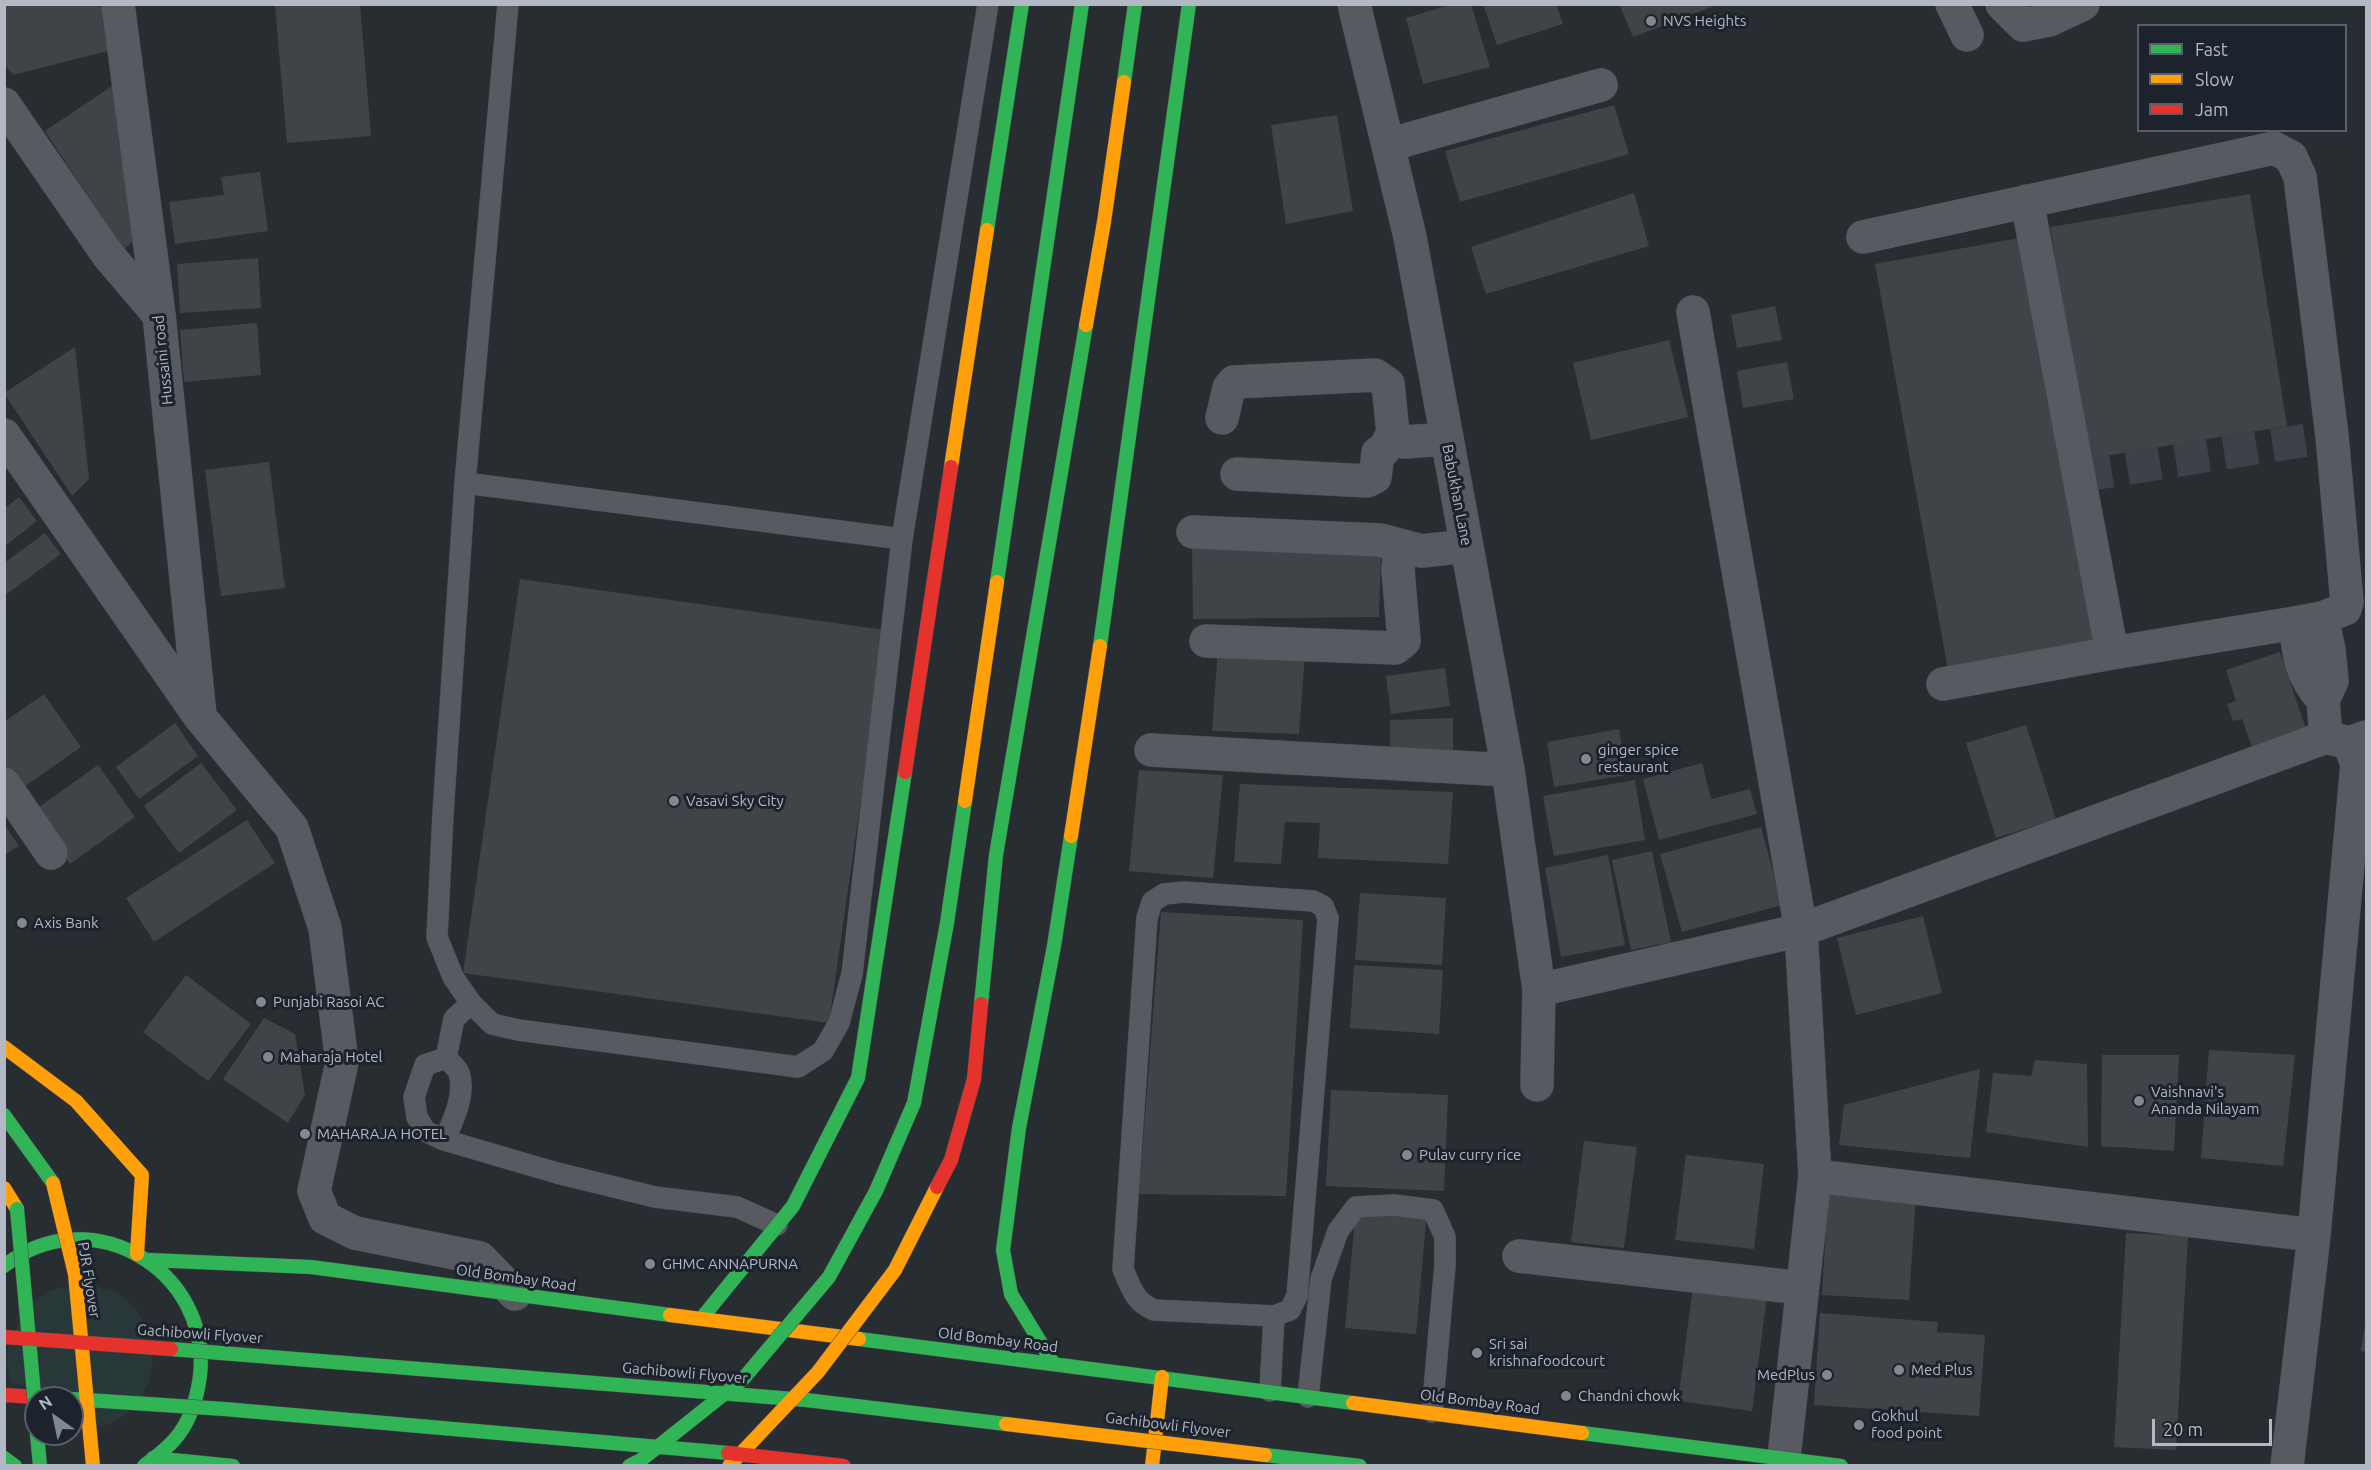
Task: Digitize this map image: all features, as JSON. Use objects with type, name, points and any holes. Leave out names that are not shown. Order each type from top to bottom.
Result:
[{"type":"main road","points":[[701,1319],[793,1206],[858,1078],[1022,4]]},
{"type":"main road","points":[[629,1466],[640,1460],[743,1379],[829,1277],[876,1191],[914,1103],[947,923],[1082,4]]},
{"type":"main road","points":[[729,1466],[818,1372],[895,1270],[951,1160],[974,1079],[996,855],[1104,222],[1135,4]]},
{"type":"main road","points":[[1053,1363],[1011,1294],[1003,1250],[1019,1128],[1053,946],[1093,698],[1189,4]]},
{"type":"main road","points":[[4,1047],[76,1101],[142,1175],[137,1254]]},
{"type":"main road","name":"PJR Flyover","points":[[4,1115],[53,1183],[75,1274],[93,1466]]},
{"type":"main road","points":[[4,1188],[17,1209],[33,1386]]},
{"type":"main road","points":[[4,1233],[10,1260],[45,1244],[81,1238],[117,1244],[150,1260],[180,1289],[199,1327],[203,1369],[193,1410],[170,1445],[148,1462]]},
{"type":"main road","name":"Old Bombay Road","points":[[150,1260],[311,1267],[1841,1466]]},
{"type":"main road","name":"Gachibowli Flyover","points":[[4,1337],[255,1354],[806,1400],[1360,1466]]},
{"type":"main road","points":[[1152,1466],[1162,1377]]},
{"type":"main road","points":[[4,1395],[24,1396]]},
{"type":"main road","points":[[84,1400],[224,1408],[774,1457],[844,1466]]},
{"type":"main road","points":[[39,1446],[40,1466]]},
{"type":"main road","points":[[4,1458],[15,1466]]},
{"type":"main road","points":[[148,1462],[233,1466]]},
{"type":"street","name":"Hussaini road","points":[[118,4],[159,315],[200,717]]},
{"type":"street","name":"Babukhan Lane","points":[[1354,4],[1410,237],[1508,770],[1539,990],[1537,1085]]},
{"type":"street","points":[[1952,4],[1967,35]]},
{"type":"street","points":[[2002,4],[2023,26],[2049,20],[2083,4]]},
{"type":"street","points":[[1388,145],[1600,85]]},
{"type":"street","points":[[4,104],[108,255],[159,315]]},
{"type":"street","points":[[1863,237],[2274,148],[2292,157],[2300,177],[2332,436],[2347,602],[2345,609],[2309,620],[1943,684]]},
{"type":"street","points":[[2027,201],[2112,653]]},
{"type":"street","points":[[1693,312],[1801,930],[1815,1176],[1784,1457]]},
{"type":"street","points":[[1222,418],[1229,388],[1234,382],[1375,375],[1388,384],[1393,433],[1384,450],[1378,453],[1375,477],[1367,482],[1237,474]]},
{"type":"street","points":[[1393,433],[1404,442],[1447,439]]},
{"type":"street","points":[[4,435],[200,717],[292,828],[325,928],[342,1062],[314,1191],[325,1218],[355,1233],[480,1258],[515,1294]]},
{"type":"street","points":[[1193,532],[1380,540],[1422,551],[1467,546]]},
{"type":"street","points":[[1206,641],[1395,648],[1404,641],[1398,570],[1400,546]]},
{"type":"street","points":[[2287,1466],[2356,900],[2357,764],[2347,739],[2323,700],[2332,681],[2329,650],[2309,620]]},
{"type":"street","points":[[1539,990],[1801,930],[2347,739]]},
{"type":"street","points":[[1151,750],[1508,770]]},
{"type":"street","points":[[4,784],[51,853]]},
{"type":"street","points":[[1815,1176],[2314,1235]]},
{"type":"street","points":[[1519,1256],[1802,1288]]},
{"type":"lane","points":[[508,4],[465,483],[437,937],[453,977],[471,1003],[492,1024],[798,1067],[823,1051],[839,1023],[852,974],[902,539],[988,4]]},
{"type":"lane","points":[[465,483],[902,539]]},
{"type":"lane","points":[[1184,892],[1313,901],[1323,906],[1328,918],[1297,1296],[1290,1310],[1274,1316],[1154,1310],[1141,1305],[1132,1293],[1123,1269],[1147,918],[1152,902],[1164,894],[1184,892]]},
{"type":"lane","points":[[446,1058],[454,1019],[471,1003]]},
{"type":"lane","points":[[444,1140],[456,1114],[460,1095],[459,1073],[446,1058]]},
{"type":"lane","points":[[446,1058],[425,1065],[414,1097],[417,1117],[425,1131],[444,1140],[557,1173],[655,1197],[737,1207],[777,1225]]},
{"type":"lane","points":[[1308,1396],[1321,1279],[1338,1231],[1356,1207],[1394,1205],[1433,1210],[1445,1237],[1445,1246],[1432,1412]]},
{"type":"lane","points":[[1270,1391],[1274,1316]]},
{"type":"shaded area","points":[[86,1284],[120,1295],[138,1311],[147,1327],[152,1345],[149,1380],[141,1397],[130,1411],[105,1426],[84,1429],[84,1386],[24,1386],[11,1383],[7,1353],[18,1325],[37,1299],[63,1287]]},
{"type":"building","points":[[4,4],[110,4],[119,48],[13,75],[4,64]]},
{"type":"building","points":[[1453,4],[1471,4],[1490,67],[1423,84],[1406,18]]},
{"type":"building","points":[[1483,4],[1556,4],[1563,24],[1497,45]]},
{"type":"building","name":"NVS Heights","points":[[1619,4],[1717,4],[1717,5],[1633,37]]},
{"type":"building","points":[[275,5],[360,5],[371,136],[287,143]]},
{"type":"building","points":[[115,84],[139,234],[124,250],[45,131]]},
{"type":"building","points":[[1614,105],[1629,154],[1460,202],[1445,151]]},
{"type":"building","points":[[1337,115],[1353,211],[1286,224],[1271,125]]},
{"type":"building","points":[[260,172],[268,231],[175,244],[169,202],[224,195],[221,177]]},
{"type":"building","points":[[1634,193],[1649,246],[1486,294],[1471,247]]},
{"type":"building","points":[[2250,194],[2287,426],[2087,459],[2050,227]]},
{"type":"building","points":[[2025,237],[2099,646],[1949,676],[1875,264]]},
{"type":"building","points":[[258,258],[261,308],[180,313],[177,264]]},
{"type":"building","points":[[1775,306],[1782,340],[1737,348],[1731,315]]},
{"type":"building","points":[[257,323],[261,375],[184,382],[180,330]]},
{"type":"building","points":[[1669,340],[1688,417],[1591,440],[1573,363]]},
{"type":"building","points":[[75,347],[89,479],[72,496],[4,393]]},
{"type":"building","points":[[1787,362],[1794,399],[1743,408],[1737,371]]},
{"type":"building","points":[[269,462],[285,588],[221,596],[205,470]]},
{"type":"building","points":[[19,497],[37,521],[4,547],[4,509]]},
{"type":"building","points":[[45,533],[61,554],[4,596],[4,563]]},
{"type":"building","points":[[1192,545],[1381,555],[1379,617],[1193,619]]},
{"type":"building","name":"Vasavi Sky City","points":[[520,579],[885,630],[829,1023],[463,973]]},
{"type":"building","points":[[1218,649],[1305,653],[1299,734],[1212,731]]},
{"type":"building","points":[[2280,652],[2307,732],[2253,750],[2242,719],[2233,721],[2227,704],[2236,701],[2226,670]]},
{"type":"building","points":[[1445,668],[1450,706],[1391,714],[1386,676]]},
{"type":"building","points":[[44,694],[81,747],[18,791],[4,773],[4,722]]},
{"type":"building","points":[[1453,718],[1453,754],[1390,756],[1390,720]]},
{"type":"building","points":[[175,723],[198,756],[139,799],[116,767]]},
{"type":"building","points":[[2026,725],[2056,819],[1996,838],[1966,743]]},
{"type":"building","name":"ginger spice restaurant","points":[[1619,729],[1626,775],[1554,787],[1547,742]]},
{"type":"building","points":[[201,763],[237,810],[179,853],[144,806]]},
{"type":"building","points":[[1702,763],[1711,799],[1750,789],[1757,814],[1659,840],[1643,779]]},
{"type":"building","points":[[98,765],[135,817],[70,864],[32,812]]},
{"type":"building","points":[[1139,770],[1223,775],[1213,878],[1129,871]]},
{"type":"building","points":[[1635,780],[1645,840],[1554,856],[1543,796]]},
{"type":"building","points":[[1240,784],[1453,792],[1448,864],[1318,858],[1320,823],[1285,822],[1281,864],[1234,862]]},
{"type":"building","points":[[247,820],[275,863],[154,942],[126,898]]},
{"type":"building","points":[[4,824],[19,846],[4,855]]},
{"type":"building","points":[[1761,827],[1782,905],[1682,932],[1660,854]]},
{"type":"building","points":[[1652,851],[1671,942],[1631,950],[1612,860]]},
{"type":"building","points":[[1608,855],[1625,945],[1561,957],[1545,868]]},
{"type":"building","points":[[1360,893],[1446,898],[1442,965],[1355,960]]},
{"type":"building","points":[[1161,912],[1303,920],[1286,1196],[1139,1194]]},
{"type":"building","points":[[1923,916],[1942,993],[1856,1015],[1837,938]]},
{"type":"building","points":[[1354,965],[1443,970],[1439,1034],[1350,1028]]},
{"type":"building","points":[[186,975],[251,1024],[208,1081],[143,1032]]},
{"type":"building","name":"Maharaja Hotel","points":[[264,1018],[295,1034],[305,1095],[288,1123],[223,1079]]},
{"type":"building","points":[[2209,1050],[2295,1055],[2283,1166],[2201,1158]]},
{"type":"building","name":"Vaishnavi's Ananda Nilayam","points":[[2102,1055],[2179,1055],[2174,1151],[2101,1146]]},
{"type":"building","points":[[2035,1060],[2087,1064],[2088,1147],[1986,1132],[1993,1073],[2031,1076]]},
{"type":"building","points":[[1980,1069],[1970,1158],[1839,1145],[1844,1105]]},
{"type":"building","points":[[1331,1090],[1448,1095],[1444,1191],[1326,1186]]},
{"type":"building","points":[[1584,1141],[1637,1147],[1624,1248],[1571,1242]]},
{"type":"building","points":[[1686,1155],[1764,1164],[1754,1249],[1675,1240]]},
{"type":"building","points":[[1828,1192],[1916,1196],[1909,1300],[1822,1295]]},
{"type":"building","points":[[1356,1207],[1427,1212],[1416,1334],[1345,1328]]},
{"type":"building","points":[[2126,1233],[2188,1236],[2176,1450],[2114,1447]]},
{"type":"building","points":[[1693,1287],[1767,1297],[1752,1411],[1678,1401]]},
{"type":"building","name":"Med Plus","points":[[1820,1313],[1938,1322],[1937,1332],[1985,1335],[1979,1416],[1814,1405]]},
{"type":"building","points":[[2366,1323],[2366,1352],[2361,1351]]},
{"type":"tunnel","points":[[2079,476],[2332,436]]},
{"type":"traffic: fast","points":[[987,230],[1022,4]]},
{"type":"traffic: fast","points":[[997,582],[1082,4]]},
{"type":"traffic: fast","points":[[1124,82],[1135,4]]},
{"type":"traffic: fast","points":[[1100,646],[1189,4]]},
{"type":"traffic: fast","points":[[981,1004],[996,855],[1086,325]]},
{"type":"traffic: fast","points":[[701,1319],[793,1206],[858,1078],[905,772]]},
{"type":"traffic: fast","points":[[629,1466],[641,1460],[743,1379],[829,1277],[876,1191],[914,1103],[947,923],[965,801]]},
{"type":"traffic: fast","points":[[1053,1363],[1011,1294],[1003,1250],[1019,1128],[1054,946],[1071,836]]},
{"type":"traffic: fast","points":[[4,1115],[53,1183]]},
{"type":"traffic: fast","points":[[17,1209],[33,1386]]},
{"type":"traffic: fast","points":[[4,1266],[37,1247],[72,1239],[107,1243],[138,1255],[166,1276],[186,1304],[199,1338],[200,1376],[197,1393],[189,1417],[180,1432],[168,1447],[144,1466]]},
{"type":"traffic: fast","points":[[150,1260],[311,1267],[670,1315]]},
{"type":"traffic: fast","points":[[859,1339],[1353,1403]]},
{"type":"traffic: fast","points":[[171,1349],[806,1400],[1006,1424]]},
{"type":"traffic: fast","points":[[84,1400],[224,1409],[728,1453]]},
{"type":"traffic: fast","points":[[1582,1433],[1841,1466]]},
{"type":"traffic: fast","points":[[38,1446],[40,1466]]},
{"type":"traffic: fast","points":[[1265,1455],[1360,1466]]},
{"type":"traffic: fast","points":[[4,1458],[15,1466]]},
{"type":"traffic: fast","points":[[153,1458],[233,1466]]},
{"type":"traffic: slow","points":[[1086,325],[1104,222],[1124,82]]},
{"type":"traffic: slow","points":[[951,467],[987,230]]},
{"type":"traffic: slow","points":[[965,801],[997,582]]},
{"type":"traffic: slow","points":[[1071,836],[1100,646]]},
{"type":"traffic: slow","points":[[4,1047],[76,1101],[142,1175],[137,1254]]},
{"type":"traffic: slow","points":[[53,1183],[75,1274],[93,1466]]},
{"type":"traffic: slow","points":[[729,1466],[818,1372],[895,1270],[937,1187]]},
{"type":"traffic: slow","points":[[4,1188],[17,1209]]},
{"type":"traffic: slow","points":[[670,1315],[859,1339]]},
{"type":"traffic: slow","points":[[1152,1466],[1162,1377]]},
{"type":"traffic: slow","points":[[1353,1403],[1582,1433]]},
{"type":"traffic: slow","points":[[1006,1424],[1265,1455]]},
{"type":"traffic: jam","points":[[905,772],[951,467]]},
{"type":"traffic: jam","points":[[937,1187],[951,1160],[974,1079],[981,1004]]},
{"type":"traffic: jam","points":[[4,1337],[171,1349]]},
{"type":"traffic: jam","points":[[4,1395],[24,1396]]},
{"type":"traffic: jam","points":[[728,1453],[844,1466]]},
{"type":"place","name":"NVS Heights","points":[[1651,21]]},
{"type":"place","name":"ginger spice restaurant","points":[[1586,759]]},
{"type":"place","name":"Vasavi Sky City","points":[[674,801]]},
{"type":"place","name":"Axis Bank","points":[[22,923]]},
{"type":"place","name":"Punjabi Rasoi AC","points":[[261,1002]]},
{"type":"place","name":"Maharaja Hotel","points":[[268,1057]]},
{"type":"place","name":"Vaishnavi's Ananda Nilayam","points":[[2139,1101]]},
{"type":"place","name":"MAHARAJA HOTEL","points":[[305,1134]]},
{"type":"place","name":"Pulav curry rice","points":[[1407,1155]]},
{"type":"place","name":"GHMC ANNAPURNA","points":[[650,1264]]},
{"type":"place","name":"Sri sai krishnafoodcourt","points":[[1477,1353]]},
{"type":"place","name":"Med Plus","points":[[1899,1370]]},
{"type":"place","name":"MedPlus","points":[[1827,1375]]},
{"type":"place","name":"Chandni chowk","points":[[1566,1396]]},
{"type":"place","name":"Gokhul food point","points":[[1859,1425]]}]
